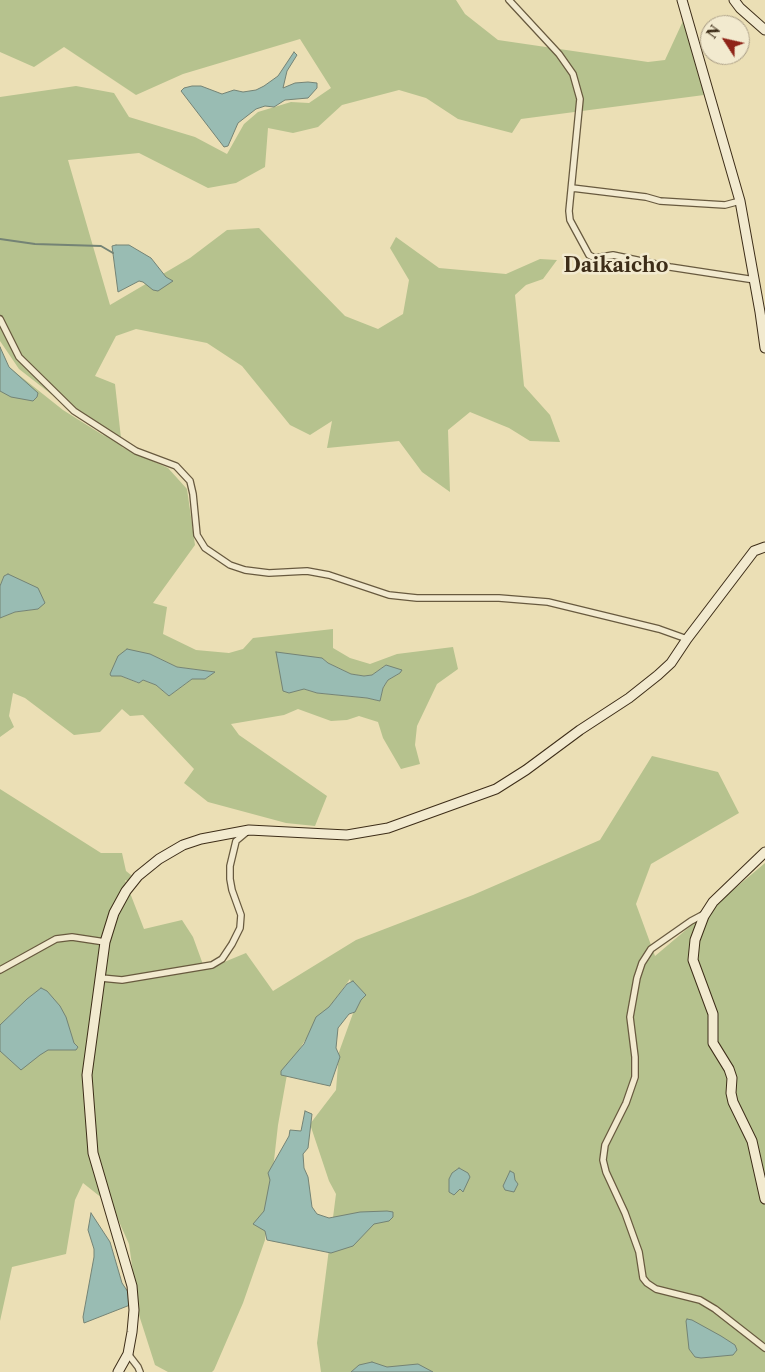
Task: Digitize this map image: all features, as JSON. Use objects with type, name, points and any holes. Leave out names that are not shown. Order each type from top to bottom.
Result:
[{"type":"street","points":[[510,0],[559,54],[573,74],[580,99],[569,212],[570,220],[589,255],[595,258],[614,255],[680,269],[755,280]]},
{"type":"street","points":[[682,0],[740,201],[755,280],[765,348]]},
{"type":"street","points":[[734,0],[740,8],[765,30]]},
{"type":"street","points":[[572,188],[646,197],[660,201],[725,205],[740,201]]},
{"type":"street","points":[[0,319],[19,357],[74,411],[136,451],[176,466],[190,481],[197,534],[205,548],[230,565],[245,570],[269,573],[307,571],[329,574],[364,588],[398,596],[417,598],[499,598],[548,602],[659,629],[687,639]]},
{"type":"street","points":[[118,1372],[128,1354],[134,1310],[132,1286],[93,1153],[86,1075],[105,942],[114,913],[126,891],[138,876],[159,859],[183,845],[201,839],[249,830],[347,835],[372,831],[388,828],[496,789],[629,698],[658,675],[671,663],[754,551],[765,547]]},
{"type":"street","points":[[101,978],[122,980],[212,965],[222,959],[237,936],[240,922],[240,909],[232,890],[230,879],[232,853],[236,841],[249,830]]},
{"type":"street","points":[[765,852],[713,902],[706,913],[695,940],[692,960],[713,1014],[713,1043],[729,1069],[732,1078],[731,1094],[733,1102],[752,1141],[765,1199]]},
{"type":"street","points":[[706,913],[691,921],[651,950],[642,962],[636,978],[630,1017],[636,1057],[635,1077],[626,1103],[605,1145],[603,1160],[606,1172],[625,1213],[639,1252],[643,1278],[647,1283],[656,1289],[700,1300],[715,1309],[765,1348]]},
{"type":"street","points":[[0,970],[56,939],[72,937],[105,942]]},
{"type":"street","points":[[128,1354],[140,1372]]},
{"type":"green space","points":[[0,0],[456,0],[465,14],[498,40],[648,62],[665,60],[683,21],[704,95],[521,119],[512,133],[458,119],[426,98],[399,90],[342,105],[318,127],[293,133],[268,128],[265,167],[236,183],[208,188],[139,153],[68,160],[110,305],[190,258],[227,230],[259,228],[345,316],[378,329],[403,314],[409,280],[390,248],[396,237],[439,268],[506,274],[540,259],[557,260],[543,279],[526,285],[515,295],[524,386],[550,415],[560,442],[530,441],[509,428],[470,412],[448,430],[450,492],[422,472],[399,441],[327,448],[332,421],[310,435],[290,425],[242,366],[207,343],[136,329],[116,336],[95,376],[115,384],[122,447],[168,468],[187,489],[195,545],[153,603],[167,607],[163,634],[196,650],[229,653],[243,649],[253,638],[333,629],[333,648],[350,658],[370,664],[397,654],[453,647],[458,669],[437,684],[417,726],[415,745],[420,764],[401,769],[383,738],[378,722],[359,716],[347,720],[331,721],[298,709],[284,715],[231,724],[239,735],[327,796],[315,826],[286,823],[208,802],[184,783],[194,769],[143,715],[130,716],[122,709],[100,732],[74,735],[25,698],[13,693],[9,716],[14,727],[0,737],[0,618],[15,612],[38,609],[4,576],[0,586],[0,360],[63,410],[106,437],[19,369],[0,341],[0,97],[76,86],[114,93],[129,117],[195,137],[227,154],[244,124],[258,112],[291,102],[309,103],[331,88],[300,39],[183,74],[136,95],[64,47],[34,67],[0,52]],"holes":[[[150,654],[177,667],[214,672],[205,679],[192,679],[169,696],[156,685],[143,680],[138,683],[121,676]],[[309,657],[322,658],[351,674],[372,675],[386,665],[400,673],[388,680],[383,688],[380,701],[317,693],[304,689]]]},
{"type":"green space","points":[[652,756],[718,772],[739,813],[651,864],[636,904],[655,956],[765,863],[765,1372],[321,1372],[317,1343],[336,1194],[329,1181],[310,1124],[336,1090],[339,1052],[356,1005],[350,979],[304,1042],[288,1069],[278,1125],[265,1240],[243,1303],[212,1372],[168,1372],[155,1365],[139,1315],[129,1244],[112,1206],[83,1183],[75,1200],[66,1254],[12,1267],[0,1321],[0,789],[101,853],[122,853],[126,871],[131,875],[129,882],[125,880],[144,929],[182,920],[193,937],[205,970],[246,953],[273,991],[356,940],[473,895],[600,840]]},
{"type":"water","points":[[294,52],[297,55],[287,71],[283,88],[295,83],[308,82],[317,83],[317,88],[308,98],[285,100],[274,107],[265,106],[256,109],[238,123],[228,146],[224,147],[181,91],[192,86],[201,86],[222,94],[234,90],[243,92],[256,90],[278,76]]},
{"type":"water","points":[[129,245],[151,258],[166,277],[173,281],[158,291],[139,281],[118,292],[112,246]]},
{"type":"water","points":[[0,347],[9,367],[38,393],[33,401],[11,397],[0,391]]},
{"type":"water","points":[[8,574],[38,588],[45,603],[38,609],[15,612],[0,618],[0,586],[4,576]]},
{"type":"water","points":[[127,649],[150,654],[177,667],[215,672],[205,679],[192,679],[169,696],[156,685],[143,680],[139,683],[121,676],[111,676],[110,674],[118,656]]},
{"type":"water","points":[[276,652],[322,658],[351,674],[364,676],[372,675],[386,665],[402,670],[388,680],[383,688],[380,701],[317,693],[304,689],[289,693],[283,691]]},
{"type":"water","points":[[353,981],[366,995],[355,1012],[349,1014],[338,1028],[336,1048],[340,1057],[330,1086],[281,1075],[281,1071],[304,1044],[316,1017],[329,1007],[347,984]]},
{"type":"water","points":[[41,988],[47,991],[60,1006],[66,1017],[74,1043],[78,1047],[76,1050],[48,1050],[21,1070],[0,1051],[0,1025]]},
{"type":"water","points":[[305,1111],[312,1114],[308,1148],[303,1154],[304,1168],[308,1177],[312,1207],[317,1214],[329,1218],[360,1212],[393,1212],[393,1217],[389,1221],[374,1224],[353,1246],[331,1253],[267,1240],[265,1231],[253,1224],[264,1211],[270,1180],[268,1173],[289,1136],[290,1130],[301,1131]]},
{"type":"water","points":[[459,1168],[468,1173],[470,1177],[463,1192],[460,1189],[454,1195],[449,1192],[449,1179],[452,1173]]},
{"type":"water","points":[[510,1171],[514,1173],[518,1184],[514,1192],[505,1190],[503,1186]]},
{"type":"water","points":[[91,1213],[110,1242],[122,1283],[128,1292],[130,1305],[84,1323],[83,1317],[94,1257],[94,1249],[88,1230]]},
{"type":"water","points":[[687,1319],[721,1336],[735,1345],[737,1350],[733,1355],[695,1357],[689,1349]]},
{"type":"water","points":[[372,1362],[387,1367],[418,1364],[433,1372],[351,1372],[359,1365]]},
{"type":"waterway","points":[[0,239],[35,244],[101,246],[113,253]]},
{"type":"district","name":"Daikaicho","points":[[616,266]]}]
